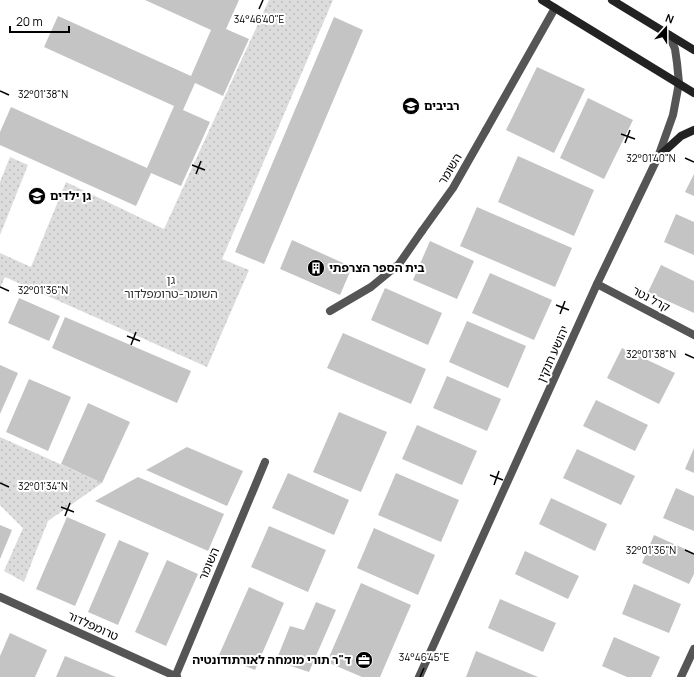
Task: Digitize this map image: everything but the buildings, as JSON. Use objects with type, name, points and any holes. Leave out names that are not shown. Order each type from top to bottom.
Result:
[{"type":"main road","points":[[542,0],[694,93]]},
{"type":"main road","points":[[612,0],[694,50]]},
{"type":"main road","points":[[658,157],[681,136],[694,130]]},
{"type":"street","name":"השומר","points":[[330,311],[371,287],[399,264],[453,188],[555,8]]},
{"type":"street","name":"יהושע חנקין","points":[[419,677],[597,284],[658,157],[672,115],[679,84],[678,62],[675,49],[669,35]]},
{"type":"street","name":"קרל נטר","points":[[597,284],[694,335]]},
{"type":"street","name":"השומר","points":[[176,677],[265,462]]},
{"type":"street","name":"טרומפלדור","points":[[0,597],[176,677]]},
{"type":"street","points":[[681,677],[694,649]]},
{"type":"green space","name":"גן השומר-טרומפלדור","points":[[269,0],[333,0],[222,259],[249,270],[207,367],[5,277],[0,288],[0,253],[31,267],[66,182],[164,229]]},
{"type":"green space","points":[[10,157],[28,165],[0,235],[0,182]]},
{"type":"green space","points":[[0,437],[102,483],[48,521],[24,582],[4,571],[23,528],[0,505]]},
{"type":"place","name":"רביבים","points":[[411,106]]},
{"type":"place","name":"גן ילדים","points":[[37,196]]},
{"type":"place","name":"בית הספר הצרפתי","points":[[316,268]]},
{"type":"place","name":"ד\"ר תורי מומחה לאורתודונטיה","points":[[364,660]]}]
